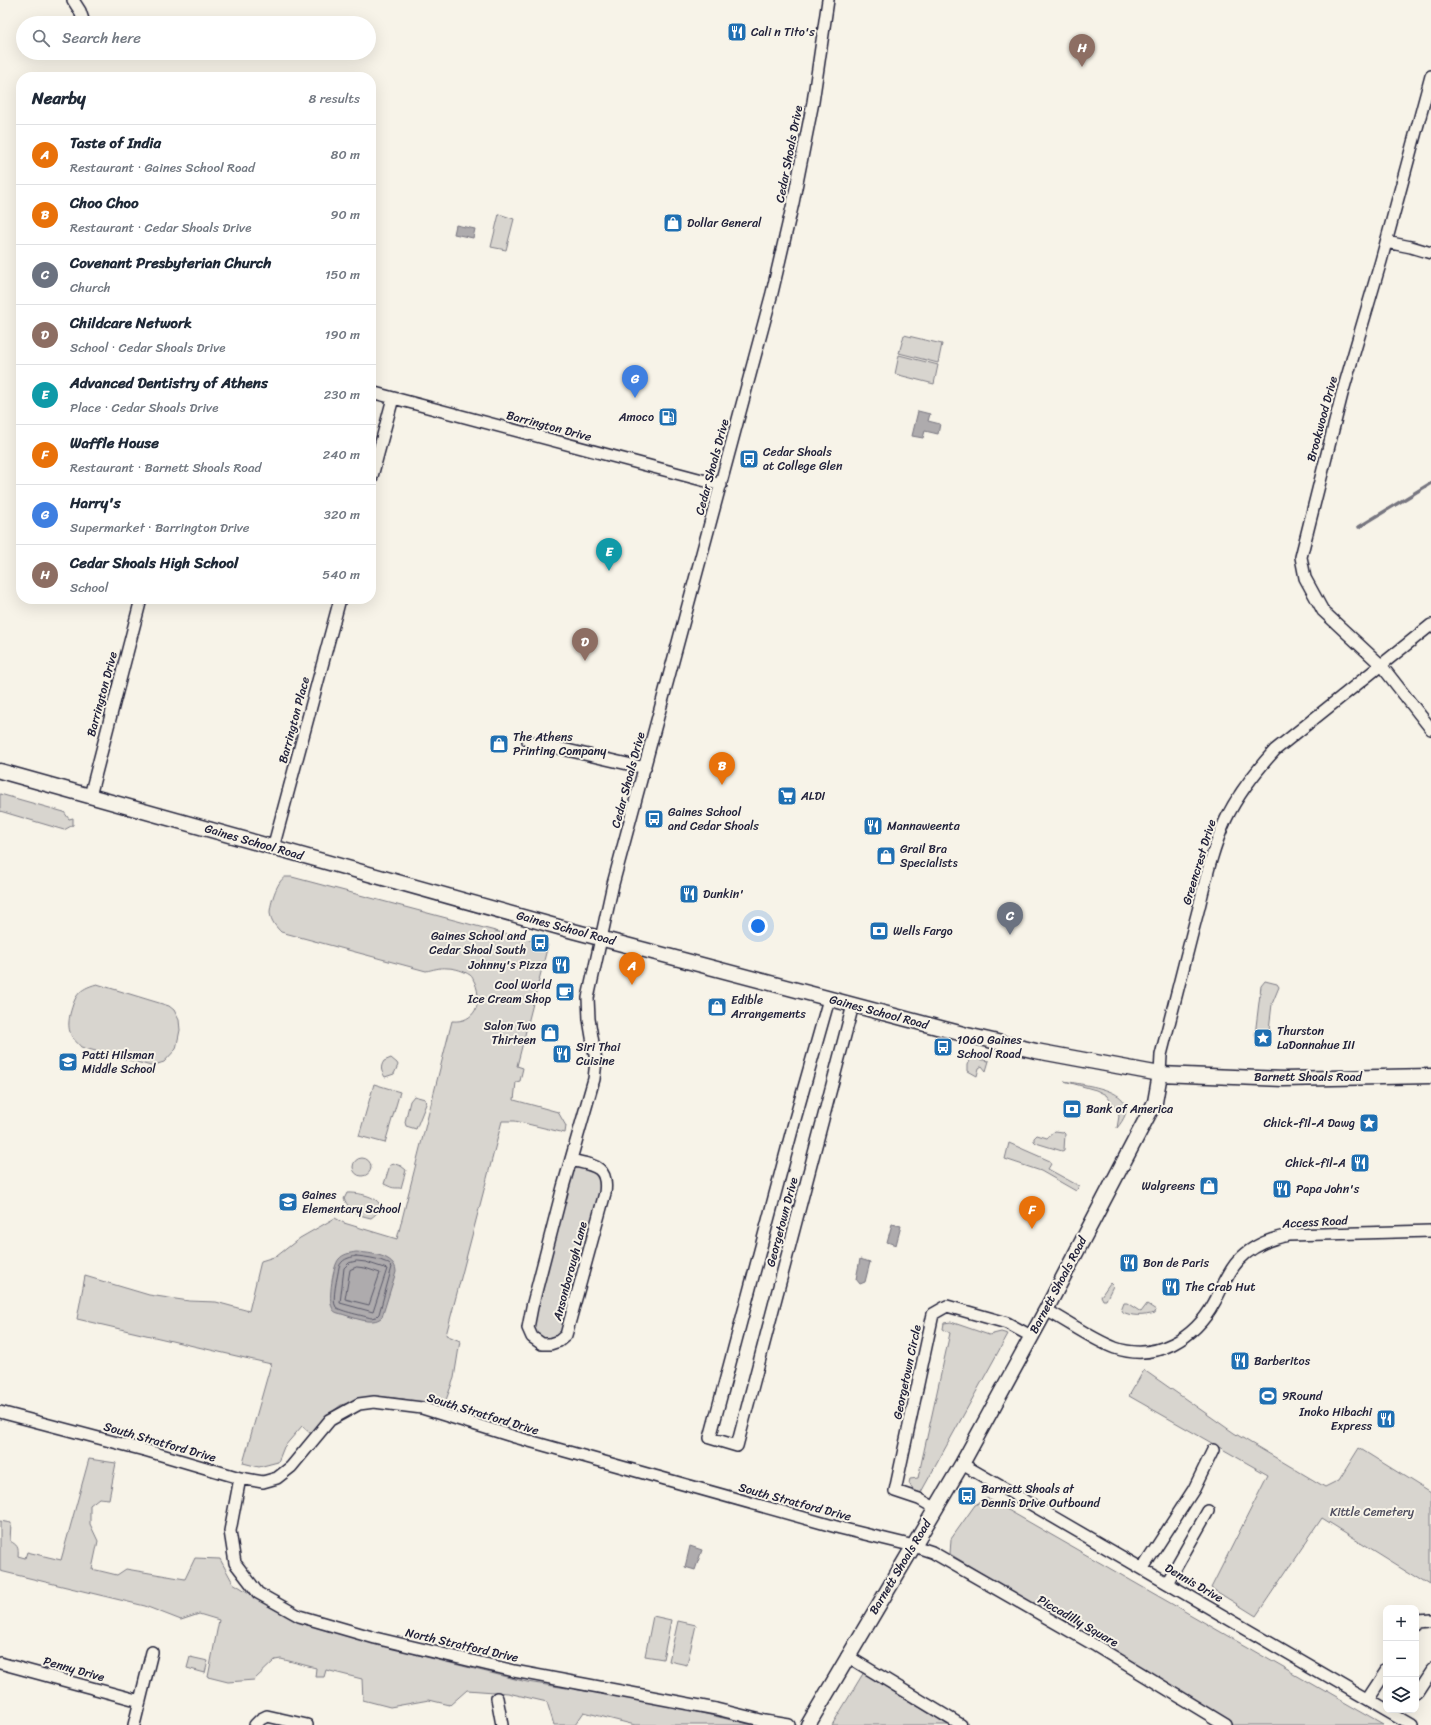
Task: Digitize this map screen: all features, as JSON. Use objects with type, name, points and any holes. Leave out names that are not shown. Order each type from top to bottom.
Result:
[{"type":"main road","name":"Gaines School Road","points":[[0,771],[273,848],[829,999],[998,1043],[1160,1074]]},
{"type":"main road","name":"Barnett Shoals Road","points":[[808,1725],[847,1656],[962,1464],[1046,1310],[1155,1102],[1160,1074],[1283,1079],[1431,1076]]},
{"type":"street","points":[[73,0],[82,16]]},
{"type":"street","name":"Cedar Shoals Drive","points":[[601,937],[772,294],[793,203],[813,102],[828,0]]},
{"type":"street","name":"Brookwood Drive","points":[[1431,76],[1386,242],[1342,394],[1301,557],[1305,578],[1322,611],[1381,665],[1431,729]]},
{"type":"street","points":[[1386,242],[1431,253]]},
{"type":"street","name":"Barrington Drive","points":[[376,393],[721,485]]},
{"type":"street","points":[[376,461],[393,398]]},
{"type":"street","name":"Barrington Drive","points":[[90,796],[140,604]]},
{"type":"street","name":"Barrington Place","points":[[273,848],[339,604]]},
{"type":"street","name":"Greencrest Drive","points":[[1160,1074],[1161,1055],[1186,955],[1216,846],[1226,819],[1254,773],[1275,750],[1431,625]]},
{"type":"street","points":[[528,741],[645,768]]},
{"type":"street","name":"Ansonborough Lane","points":[[570,1160],[593,1165],[603,1172],[606,1182],[605,1193],[566,1335],[559,1341],[550,1344],[542,1344],[532,1337],[528,1328],[532,1307],[570,1160],[594,1079],[596,1061],[589,1018],[588,998],[601,937]]},
{"type":"street","name":"Georgetown Drive","points":[[829,999],[795,1118],[710,1438],[738,1446],[853,1005]]},
{"type":"street","name":"Access Road","points":[[1046,1310],[1116,1348],[1133,1352],[1160,1349],[1178,1342],[1193,1331],[1206,1317],[1230,1271],[1238,1261],[1248,1252],[1268,1240],[1288,1235],[1431,1231]]},
{"type":"street","name":"Georgetown Circle","points":[[936,1508],[919,1499],[895,1491],[933,1314],[947,1306],[1007,1323],[1031,1336]]},
{"type":"street","name":"South Stratford Drive","points":[[0,1412],[148,1451],[240,1478],[263,1482],[277,1478],[291,1467],[330,1420],[359,1404],[374,1402],[422,1408],[522,1439],[791,1515],[914,1546]]},
{"type":"street","points":[[1143,1568],[1194,1489],[1213,1450]]},
{"type":"street","name":"Dennis Drive","points":[[962,1464],[1367,1699],[1402,1714],[1411,1725]]},
{"type":"street","name":"North Stratford Drive","points":[[240,1478],[230,1531],[235,1563],[258,1593],[299,1616],[380,1639],[514,1671],[716,1709],[765,1721],[789,1725]]},
{"type":"street","points":[[1167,1582],[1208,1511]]},
{"type":"street","name":"Piccadilly Square","points":[[914,1546],[932,1552],[1096,1646],[1226,1725]]},
{"type":"street","points":[[1419,1621],[1431,1620]]},
{"type":"street","points":[[134,1725],[152,1652]]},
{"type":"street","points":[[847,1656],[960,1725]]},
{"type":"street","name":"Penny Drive","points":[[0,1663],[140,1702]]},
{"type":"street","points":[[1419,1687],[1431,1669]]},
{"type":"street","points":[[1367,1699],[1383,1675]]},
{"type":"street","points":[[497,1698],[502,1725]]},
{"type":"street","points":[[255,1725],[261,1719],[268,1716],[306,1725]]},
{"type":"green space","points":[[499,214],[514,219],[506,250],[491,247]]},
{"type":"green space","points":[[904,335],[942,344],[938,363],[899,353]]},
{"type":"green space","points":[[899,355],[938,365],[934,384],[895,374]]},
{"type":"green space","points":[[0,794],[64,812],[69,819],[73,818],[73,825],[64,830],[0,811]]},
{"type":"green space","points":[[285,877],[292,877],[548,945],[517,1066],[523,1068],[520,1081],[516,1082],[514,1100],[558,1112],[566,1126],[565,1133],[515,1121],[502,1121],[446,1335],[460,1341],[454,1378],[442,1411],[404,1399],[375,1396],[341,1405],[328,1415],[311,1434],[302,1426],[284,1447],[278,1462],[259,1467],[243,1463],[271,1364],[77,1319],[85,1276],[149,1295],[189,1301],[216,1302],[249,1311],[261,1261],[277,1256],[300,1238],[335,1218],[344,1223],[397,1239],[452,1021],[460,1021],[471,1015],[475,1010],[478,998],[475,983],[472,977],[459,970],[439,968],[426,971],[281,932],[271,919],[270,913],[274,893],[279,883]]},
{"type":"green space","points":[[1265,981],[1277,984],[1279,987],[1272,1004],[1268,1038],[1267,1041],[1261,1044],[1257,1042],[1255,1035],[1261,986]]},
{"type":"green space","points":[[97,984],[169,1006],[174,1010],[179,1020],[180,1030],[176,1049],[164,1062],[151,1066],[81,1047],[74,1040],[69,1030],[69,1025],[70,1014],[74,1002],[81,991]]},
{"type":"green space","points":[[391,1058],[398,1065],[394,1074],[385,1077],[382,1071],[382,1065],[384,1061]]},
{"type":"green space","points":[[971,1058],[989,1061],[986,1071],[982,1066],[979,1068],[977,1076],[968,1071],[968,1065]]},
{"type":"green space","points":[[1064,1081],[1100,1088],[1112,1092],[1121,1098],[1126,1105],[1125,1115],[1117,1128],[1119,1116],[1115,1106],[1106,1095],[1096,1090]]},
{"type":"green space","points":[[374,1084],[400,1092],[385,1143],[359,1136]]},
{"type":"green space","points":[[414,1096],[425,1099],[426,1104],[416,1129],[406,1126],[405,1122],[410,1101]]},
{"type":"green space","points":[[1055,1131],[1063,1132],[1065,1134],[1064,1150],[1062,1151],[1036,1143],[1034,1141],[1034,1138],[1037,1135],[1047,1138]]},
{"type":"green space","points":[[1009,1143],[1050,1161],[1051,1164],[1048,1169],[1079,1186],[1076,1191],[1041,1171],[1005,1159]]},
{"type":"green space","points":[[358,1158],[366,1158],[371,1163],[369,1174],[366,1176],[358,1176],[353,1171],[353,1163]]},
{"type":"green space","points":[[395,1164],[406,1170],[401,1188],[392,1188],[384,1184],[390,1165]]},
{"type":"green space","points":[[579,1167],[596,1171],[602,1185],[562,1331],[560,1335],[548,1341],[538,1337],[532,1322],[573,1170]]},
{"type":"green space","points":[[347,1193],[361,1194],[374,1199],[378,1202],[380,1207],[378,1212],[371,1218],[362,1216],[355,1212],[349,1207],[344,1199]]},
{"type":"green space","points":[[1110,1283],[1113,1286],[1106,1300],[1103,1300],[1101,1296]]},
{"type":"green space","points":[[1124,1303],[1127,1303],[1141,1312],[1147,1304],[1156,1310],[1155,1313],[1146,1315],[1129,1314],[1121,1311]]},
{"type":"green space","points":[[951,1322],[989,1335],[1001,1332],[1008,1334],[920,1494],[913,1490],[909,1483],[910,1479],[918,1478],[950,1333],[943,1329],[944,1323]]},
{"type":"green space","name":"Kittle Cemetery","points":[[1144,1370],[1234,1433],[1325,1487],[1339,1480],[1359,1448],[1431,1493],[1431,1586],[1322,1518],[1256,1616],[1211,1588],[1268,1475],[1129,1396]]},
{"type":"green space","points":[[89,1459],[116,1463],[109,1499],[99,1498],[90,1505],[90,1524],[98,1541],[92,1569],[117,1575],[126,1569],[185,1579],[195,1558],[220,1559],[233,1583],[275,1609],[418,1655],[527,1682],[645,1700],[753,1725],[635,1725],[584,1712],[575,1725],[554,1725],[547,1702],[508,1693],[467,1690],[450,1705],[429,1700],[390,1707],[363,1700],[362,1679],[326,1670],[324,1677],[315,1677],[316,1668],[281,1659],[275,1660],[254,1680],[228,1682],[208,1677],[219,1620],[199,1614],[181,1620],[145,1606],[0,1571],[0,1521],[11,1523],[10,1541],[17,1547],[18,1556],[25,1558],[27,1552],[61,1560]]},
{"type":"green space","points":[[987,1498],[1383,1725],[1232,1725],[950,1554],[951,1539],[975,1505]]},
{"type":"green space","points":[[653,1616],[671,1620],[663,1659],[645,1656]]},
{"type":"green space","points":[[678,1621],[696,1625],[687,1665],[669,1661]]},
{"type":"green space","points":[[190,1657],[208,1661],[205,1673],[187,1668]]},
{"type":"green space","points":[[864,1672],[876,1681],[948,1725],[832,1725]]},
{"type":"water","points":[[456,225],[475,229],[473,238],[454,234]]},
{"type":"water","points":[[918,411],[930,414],[928,421],[940,424],[938,434],[925,431],[923,438],[912,436]]},
{"type":"water","points":[[892,1224],[901,1226],[896,1245],[887,1242]]},
{"type":"water","points":[[356,1252],[375,1254],[387,1258],[395,1266],[396,1272],[382,1317],[378,1320],[361,1320],[337,1313],[332,1308],[331,1290],[337,1262],[342,1256]]},
{"type":"water","points":[[860,1259],[870,1262],[865,1282],[860,1284],[856,1279]]},
{"type":"water","points":[[690,1546],[702,1550],[695,1570],[685,1567]]},
{"type":"waterway","points":[[1359,527],[1431,483]]},
{"type":"place","name":"Cali n Tito's","points":[[737,32]]},
{"type":"place","name":"Cedar Shoals High School","points":[[1082,67]]},
{"type":"place","name":"Dollar General","points":[[673,223]]},
{"type":"place","name":"Harry's","points":[[635,398]]},
{"type":"place","name":"Amoco","points":[[668,417]]},
{"type":"place","name":"Cedar Shoals at College Glen","points":[[749,459]]},
{"type":"place","name":"Advanced Dentistry of Athens","points":[[609,571]]},
{"type":"place","name":"Childcare Network","points":[[585,661]]},
{"type":"place","name":"The Athens Printing Company","points":[[499,744]]},
{"type":"place","name":"Choo Choo","points":[[722,785]]},
{"type":"place","name":"ALDI","points":[[787,796]]},
{"type":"place","name":"Gaines School and Cedar Shoals","points":[[654,819]]},
{"type":"place","name":"Mannaweenta","points":[[873,826]]},
{"type":"place","name":"Grail Bra Specialists","points":[[886,856]]},
{"type":"place","name":"Dunkin'","points":[[689,894]]},
{"type":"place","name":"Wells Fargo","points":[[879,931]]},
{"type":"place","name":"Covenant Presbyterian Church","points":[[1010,935]]},
{"type":"place","name":"Gaines School and Cedar Shoal South","points":[[540,943]]},
{"type":"place","name":"Johnny's Pizza","points":[[561,965]]},
{"type":"place","name":"Taste of India","points":[[632,985]]},
{"type":"place","name":"Cool World Ice Cream Shop","points":[[565,992]]},
{"type":"place","name":"Edible Arrangements","points":[[717,1007]]},
{"type":"place","name":"Salon Two Thirteen","points":[[550,1033]]},
{"type":"place","name":"Thurston LaDonnahue III","points":[[1263,1038]]},
{"type":"place","name":"1060 Gaines School Road","points":[[943,1047]]},
{"type":"place","name":"Siri Thai Cuisine","points":[[562,1054]]},
{"type":"place","name":"Patti Hilsman Middle School","points":[[68,1062]]},
{"type":"place","name":"Bank of America","points":[[1072,1109]]},
{"type":"place","name":"Chick-fil-A Dawg","points":[[1369,1123]]},
{"type":"place","name":"Chick-fil-A","points":[[1360,1163]]},
{"type":"place","name":"Walgreens","points":[[1209,1186]]},
{"type":"place","name":"Papa John's","points":[[1282,1189]]},
{"type":"place","name":"Gaines Elementary School","points":[[288,1202]]},
{"type":"place","name":"Waffle House","points":[[1032,1229]]},
{"type":"place","name":"Bon de Paris","points":[[1129,1263]]},
{"type":"place","name":"The Crab Hut","points":[[1171,1287]]},
{"type":"place","name":"Barberitos","points":[[1240,1361]]},
{"type":"place","name":"9Round","points":[[1268,1396]]},
{"type":"place","name":"Inoko Hibachi Express","points":[[1386,1419]]},
{"type":"place","name":"Barnett Shoals at Dennis Drive Outbound","points":[[967,1496]]}]
